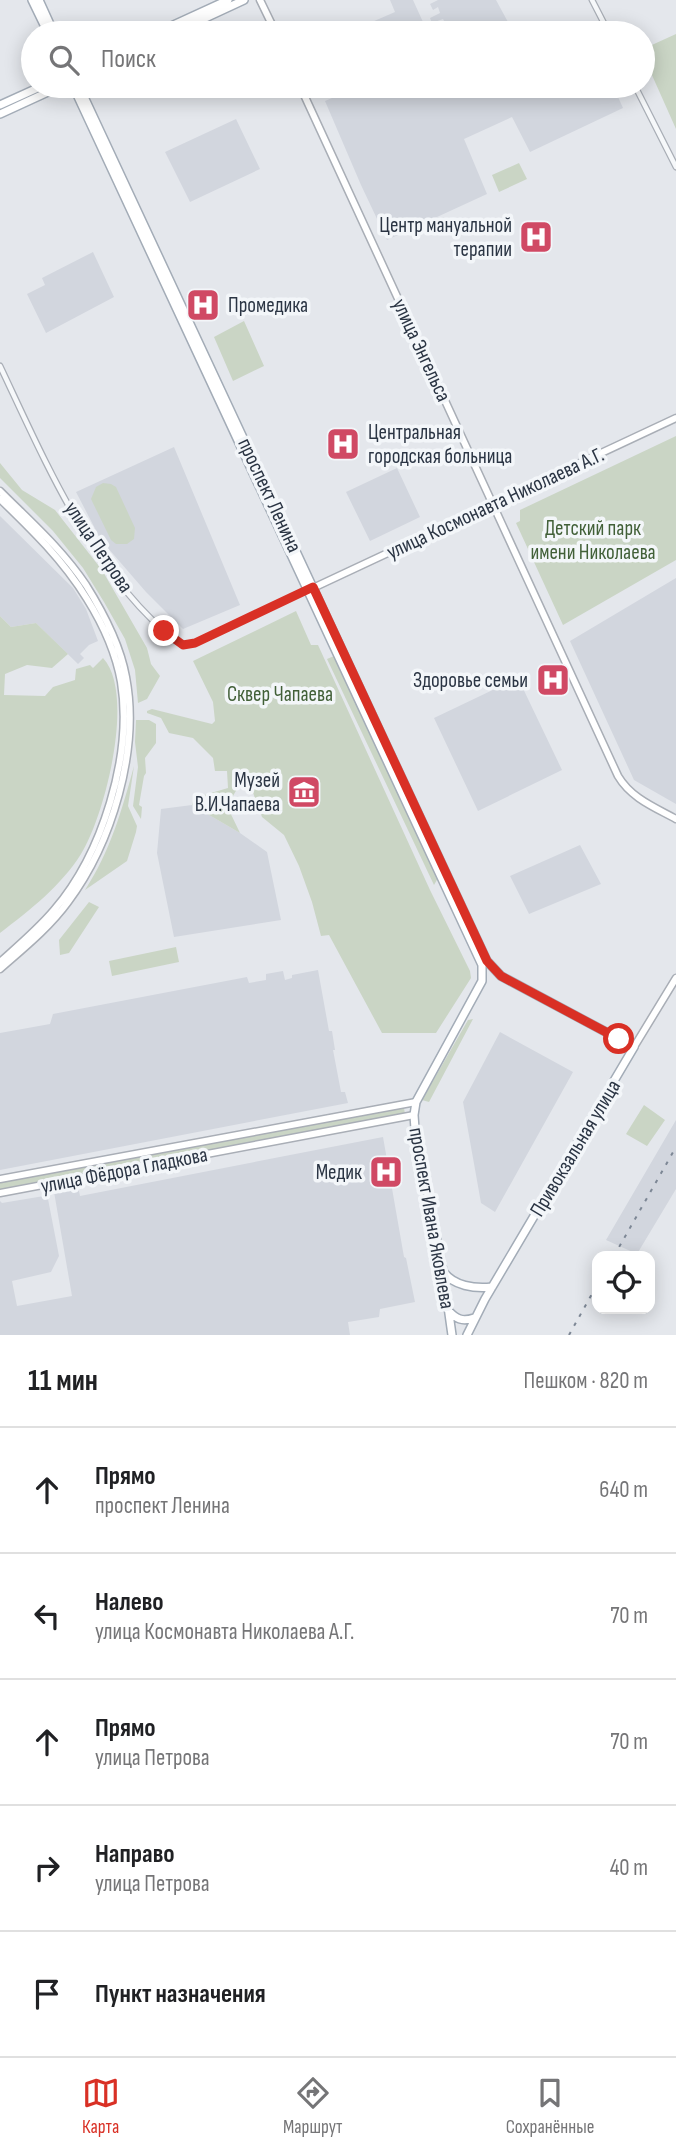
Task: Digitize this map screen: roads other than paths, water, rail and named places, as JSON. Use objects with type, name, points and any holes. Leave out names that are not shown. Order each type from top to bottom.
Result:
[{"type":"main road","points":[[33,0],[43,21]]},
{"type":"main road","points":[[38,0],[48,21]]},
{"type":"main road","points":[[182,21],[228,0]]},
{"type":"main road","points":[[199,21],[244,0]]},
{"type":"main road","points":[[260,0],[270,21]]},
{"type":"main road","points":[[0,105],[21,96]]},
{"type":"main road","points":[[0,114],[35,98]]},
{"type":"main road","name":"проспект Ленина","points":[[79,98],[484,955],[501,976],[634,1048]]},
{"type":"main road","name":"проспект Ленина","points":[[85,98],[477,953],[483,971],[482,981]]},
{"type":"main road","name":"улица Энгельса","points":[[306,98],[618,776],[628,791],[676,819]]},
{"type":"main road","name":"улица Космонавта Николаева А.Г.","points":[[311,589],[676,418]]},
{"type":"main road","points":[[0,491],[68,561],[98,606],[123,666],[130,717],[126,760],[120,786],[110,820],[90,867],[67,904],[0,969]]},
{"type":"main road","points":[[0,499],[56,556],[88,599],[117,664],[123,718],[121,750],[113,793],[89,856],[54,911],[0,962]]},
{"type":"main road","points":[[416,1102],[482,981],[491,976],[501,976]]},
{"type":"main road","name":"Привокзальная улица","points":[[474,1318],[676,978]]},
{"type":"main road","name":"проспект Ивана Яковлева","points":[[416,1102],[414,1115],[452,1335]]},
{"type":"main road","name":"улица Фёдора Гладкова","points":[[0,1179],[416,1102]]},
{"type":"main road","name":"улица Фёдора Гладкова","points":[[0,1193],[414,1115]]},
{"type":"main road","points":[[246,1133],[249,1146]]},
{"type":"main road","points":[[443,1271],[454,1282],[473,1287],[492,1287]]},
{"type":"main road","points":[[448,1310],[457,1319],[474,1318]]},
{"type":"main road","name":"проспект Ивана Яковлева","points":[[467,1335],[474,1318]]},
{"type":"street","points":[[592,0],[603,21]]},
{"type":"street","points":[[641,98],[676,167]]},
{"type":"street","name":"улица Петрова","points":[[0,366],[80,526],[121,585],[164,631],[176,641],[188,645],[254,615]]},
{"type":"street","name":"улица Космонавта Николаева А.Г.","points":[[254,615],[311,589]]},
{"type":"railway","points":[[617,1251],[676,1147]]},
{"type":"railway","points":[[569,1335],[592,1294]]},
{"type":"place","name":"Центр мануальной терапии","points":[[536,237]]},
{"type":"place","name":"Промедика","points":[[203,305]]},
{"type":"place","name":"Центральная городская больница","points":[[343,444]]},
{"type":"place","name":"Здоровье семьи","points":[[553,680]]},
{"type":"place","name":"Музей В.И.Чапаева","points":[[304,792]]},
{"type":"place","name":"Медик","points":[[386,1172]]},
{"type":"park label","name":"Детский парк имени Николаева","points":[[593,540]]},
{"type":"park label","name":"Сквер Чапаева","points":[[280,694]]}]
